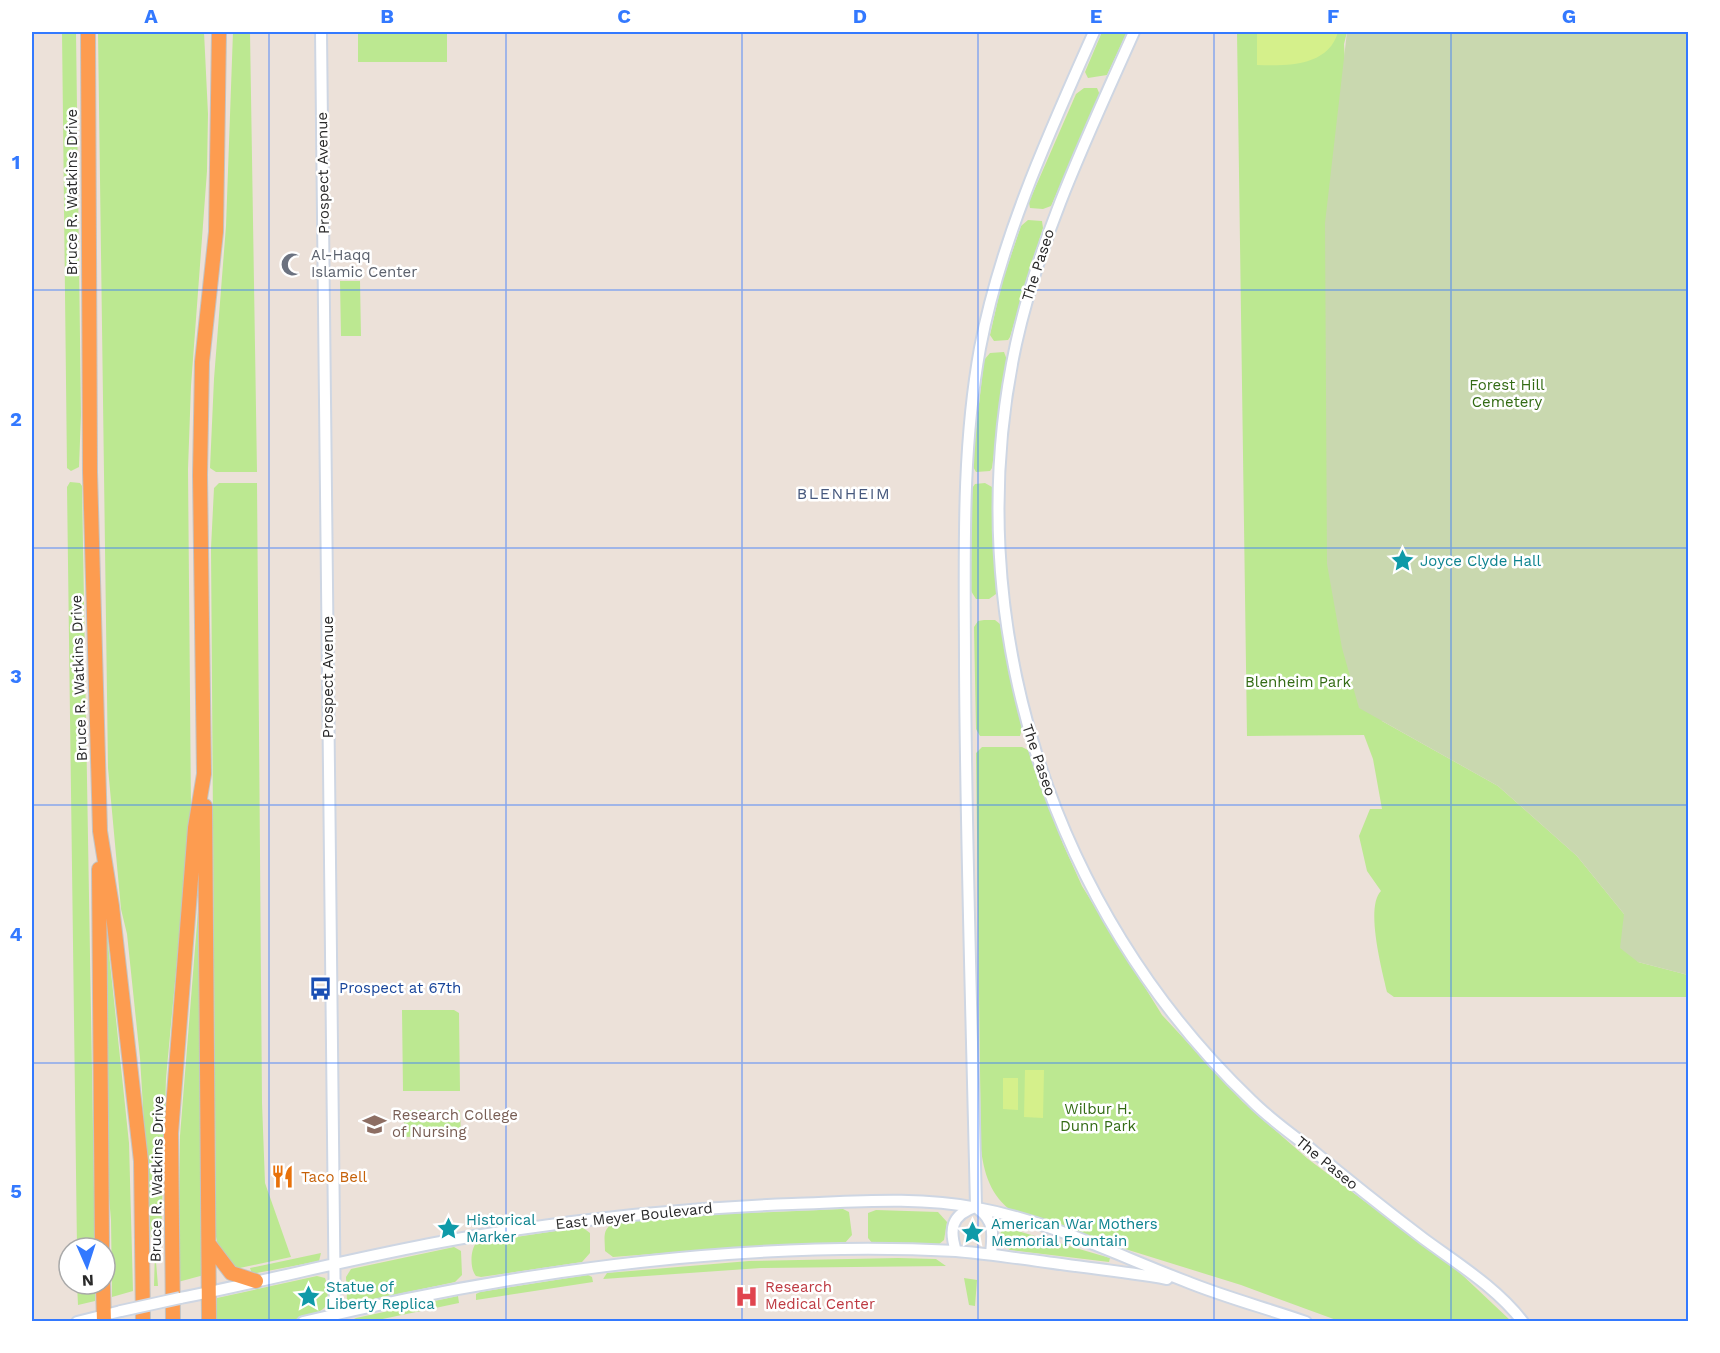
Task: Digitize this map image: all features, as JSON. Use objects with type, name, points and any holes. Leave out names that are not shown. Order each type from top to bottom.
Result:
[{"type":"highway","name":"Bruce R. Watkins Drive","points":[[88,32],[90,472],[99,831],[112,906],[141,1161],[143,1322]]},
{"type":"highway","name":"Bruce R. Watkins Drive","points":[[173,1322],[171,1133],[195,828],[204,774],[200,475],[202,373],[216,232],[219,32]]},
{"type":"highway","points":[[204,774],[207,857],[209,1322]]},
{"type":"highway","points":[[99,831],[98,985],[102,1236]]},
{"type":"highway","points":[[209,1244],[231,1273],[256,1281]]},
{"type":"highway","points":[[103,1296],[104,1318]]},
{"type":"main road","name":"Prospect Avenue","points":[[321,32],[335,1318]]},
{"type":"main road","points":[[303,1322],[335,1318],[468,1286],[634,1262],[766,1253],[956,1251],[991,1254],[993,1233],[991,1222],[976,1207],[965,609],[965,477],[981,346],[1019,213],[1094,32]]},
{"type":"main road","name":"The Paseo","points":[[1134,32],[1055,213],[1039,259],[1015,346],[999,476],[1003,608],[1027,730],[1050,795],[1082,872],[1116,932],[1165,1004],[1209,1057],[1254,1103],[1389,1212],[1476,1277],[1523,1322]]},
{"type":"main road","name":"East Meyer Boulevard","points":[[77,1322],[104,1318],[121,1311],[256,1281],[467,1237],[597,1218],[728,1207],[846,1202],[930,1203],[976,1207],[1093,1245],[1187,1282],[1306,1322]]},
{"type":"main road","points":[[956,1251],[951,1233],[954,1221],[963,1212],[976,1207]]},
{"type":"main road","name":"East Meyer Boulevard","points":[[991,1254],[1109,1268],[1187,1282]]},
{"type":"green space","points":[[62,32],[76,32],[81,415],[79,467],[71,471],[67,468]]},
{"type":"green space","points":[[98,32],[204,32],[208,114],[207,171],[191,386],[188,469],[191,810],[166,1078],[161,1238],[158,1239],[155,1249],[151,1237],[140,1058],[127,934],[121,909],[108,768]]},
{"type":"green space","points":[[233,32],[250,32],[257,472],[216,472],[210,468],[214,379],[226,226]]},
{"type":"green space","points":[[358,32],[447,32],[447,62],[358,62]]},
{"type":"green space","points":[[1102,32],[1127,32],[1107,75],[1088,78],[1085,72]]},
{"type":"green space","name":"Blenheim Park","points":[[1237,32],[1347,32],[1344,44],[1382,721],[1498,786],[1577,856],[1624,914],[1638,962],[1688,975],[1688,997],[1394,997],[1387,992],[1376,939],[1374,910],[1376,899],[1381,891],[1367,871],[1359,836],[1370,809],[1382,809],[1373,759],[1364,735],[1247,736]]},
{"type":"green space","points":[[1257,32],[1338,32],[1333,44],[1316,58],[1293,64],[1257,65]]},
{"type":"green space","name":"Forest Hill Cemetery","points":[[1347,32],[1688,32],[1688,975],[1638,962],[1620,948],[1624,914],[1577,856],[1498,786],[1359,708],[1342,648],[1327,564],[1325,223]]},
{"type":"green space","points":[[1084,88],[1097,88],[1100,95],[1051,206],[1043,209],[1030,208],[1029,202],[1076,94]]},
{"type":"green space","points":[[1028,220],[1042,221],[1043,228],[1010,337],[1008,340],[994,341],[990,335],[1002,282],[1021,226]]},
{"type":"green space","points":[[340,281],[360,281],[361,336],[341,336]]},
{"type":"green space","points":[[1004,352],[1007,360],[992,468],[990,471],[976,472],[972,465],[984,360],[990,353]]},
{"type":"green space","points":[[70,482],[80,483],[82,486],[95,1236],[77,1236],[67,487]]},
{"type":"green space","points":[[219,483],[257,483],[262,1103],[265,1183],[291,1257],[235,1269],[220,1254],[216,1237],[211,548],[214,488]]},
{"type":"green space","points":[[985,483],[992,487],[993,494],[996,594],[989,599],[976,599],[971,591],[970,491],[975,484]]},
{"type":"green space","points":[[995,620],[1000,624],[1022,729],[1020,736],[980,736],[976,729],[974,627],[978,621]]},
{"type":"green space","name":"Wilbur H. Dunn Park","points":[[982,747],[1022,747],[1028,750],[1063,844],[1082,886],[1162,1015],[1243,1102],[1308,1159],[1458,1271],[1511,1321],[1339,1321],[1241,1285],[1019,1216],[1003,1203],[988,1179],[981,1150],[976,753]]},
{"type":"green space","points":[[198,911],[204,1275],[178,1282],[180,1136]]},
{"type":"green space","points":[[105,915],[129,1143],[133,1291],[117,1296],[117,1236],[111,1236],[106,1163]]},
{"type":"green space","points":[[402,1010],[454,1010],[459,1013],[460,1091],[403,1091]]},
{"type":"green space","points":[[1025,1070],[1044,1070],[1043,1118],[1024,1117]]},
{"type":"green space","points":[[1003,1078],[1018,1078],[1018,1110],[1003,1109]]},
{"type":"green space","points":[[404,1110],[460,1110],[461,1136],[404,1137]]},
{"type":"green space","points":[[843,1209],[849,1212],[852,1235],[844,1244],[727,1248],[613,1257],[605,1251],[606,1230],[616,1223],[700,1215]]},
{"type":"green space","points":[[876,1210],[938,1212],[947,1222],[944,1240],[938,1245],[873,1244],[868,1238],[868,1213]]},
{"type":"green space","points":[[582,1227],[590,1233],[590,1253],[582,1262],[481,1277],[474,1273],[472,1255],[476,1243]]},
{"type":"green space","points":[[1003,1229],[1014,1230],[1110,1258],[1109,1262],[1010,1250],[999,1243],[998,1237]]},
{"type":"green space","points":[[454,1247],[461,1251],[462,1275],[455,1282],[355,1303],[347,1300],[346,1277],[351,1269]]},
{"type":"green space","points":[[155,1249],[158,1286],[154,1286]]},
{"type":"green space","points":[[321,1253],[319,1261],[252,1274],[250,1268]]},
{"type":"green space","points":[[936,1259],[946,1266],[761,1268],[603,1279],[607,1273],[749,1261]]},
{"type":"green space","points":[[588,1275],[592,1277],[593,1282],[476,1300],[476,1294],[480,1292]]},
{"type":"green space","points":[[317,1276],[325,1278],[328,1299],[325,1307],[314,1314],[287,1320],[216,1321],[217,1298]]},
{"type":"green space","points":[[964,1278],[977,1280],[975,1306],[969,1305]]},
{"type":"green space","points":[[78,1296],[95,1296],[95,1301],[78,1305]]},
{"type":"green space","points":[[458,1296],[459,1303],[373,1321],[350,1321],[356,1318]]},
{"type":"place","name":"Al-Haqq Islamic Center","points":[[293,264]]},
{"type":"place","name":"Joyce Clyde Hall","points":[[1402,561]]},
{"type":"place","name":"Prospect at 67th","points":[[321,988]]},
{"type":"place","name":"Research College of Nursing","points":[[374,1124]]},
{"type":"place","name":"Taco Bell","points":[[283,1177]]},
{"type":"place","name":"Historical Marker","points":[[448,1229]]},
{"type":"place","name":"American War Mothers Memorial Fountain","points":[[973,1233]]},
{"type":"place","name":"Statue of Liberty Replica","points":[[308,1296]]},
{"type":"place","name":"Research Medical Center","points":[[747,1296]]},
{"type":"district","name":"BLENHEIM","points":[[844,493]]}]
